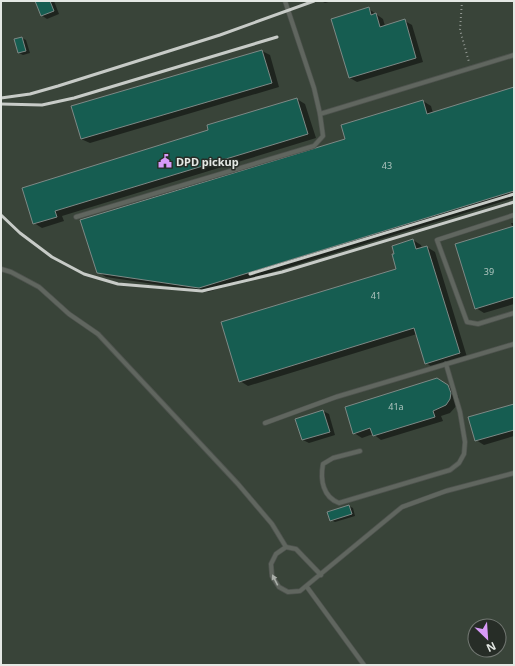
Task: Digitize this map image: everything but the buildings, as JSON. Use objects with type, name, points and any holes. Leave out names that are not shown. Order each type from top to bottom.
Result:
[{"type":"lane","points":[[76,217],[314,146],[323,136],[320,114],[314,88],[285,1]]},
{"type":"lane","points":[[320,114],[514,55]]},
{"type":"lane","points":[[514,215],[437,240],[467,322],[478,324],[514,313]]},
{"type":"lane","points":[[1,269],[11,272],[39,287],[69,314],[98,334],[238,484],[272,524],[286,547]]},
{"type":"lane","points":[[265,423],[336,397],[514,344]]},
{"type":"lane","points":[[360,451],[333,458],[323,464],[321,474],[325,490],[331,500],[339,502],[415,482],[450,470],[459,463],[464,454],[465,442],[460,412],[446,364]]},
{"type":"lane","points":[[321,575],[296,549],[286,547],[276,554],[271,564],[272,576],[279,587],[288,592],[300,591],[307,587],[402,507],[446,491],[514,473]]},
{"type":"lane","points":[[307,587],[364,665]]},
{"type":"path","points":[[462,1],[460,30],[471,69]]},
{"type":"shaded area","points":[[1,1],[514,1],[514,665],[1,665]]},
{"type":"railway","points":[[1,98],[30,94],[58,86],[220,35],[314,1]]},
{"type":"railway","points":[[1,104],[42,105],[74,98],[277,37]]},
{"type":"railway","points":[[250,274],[514,194]]},
{"type":"railway","points":[[1,215],[20,233],[52,257],[84,274],[118,284],[202,291],[282,272],[514,202]]},
{"type":"place","name":"DPD pickup","points":[[165,161]]}]
